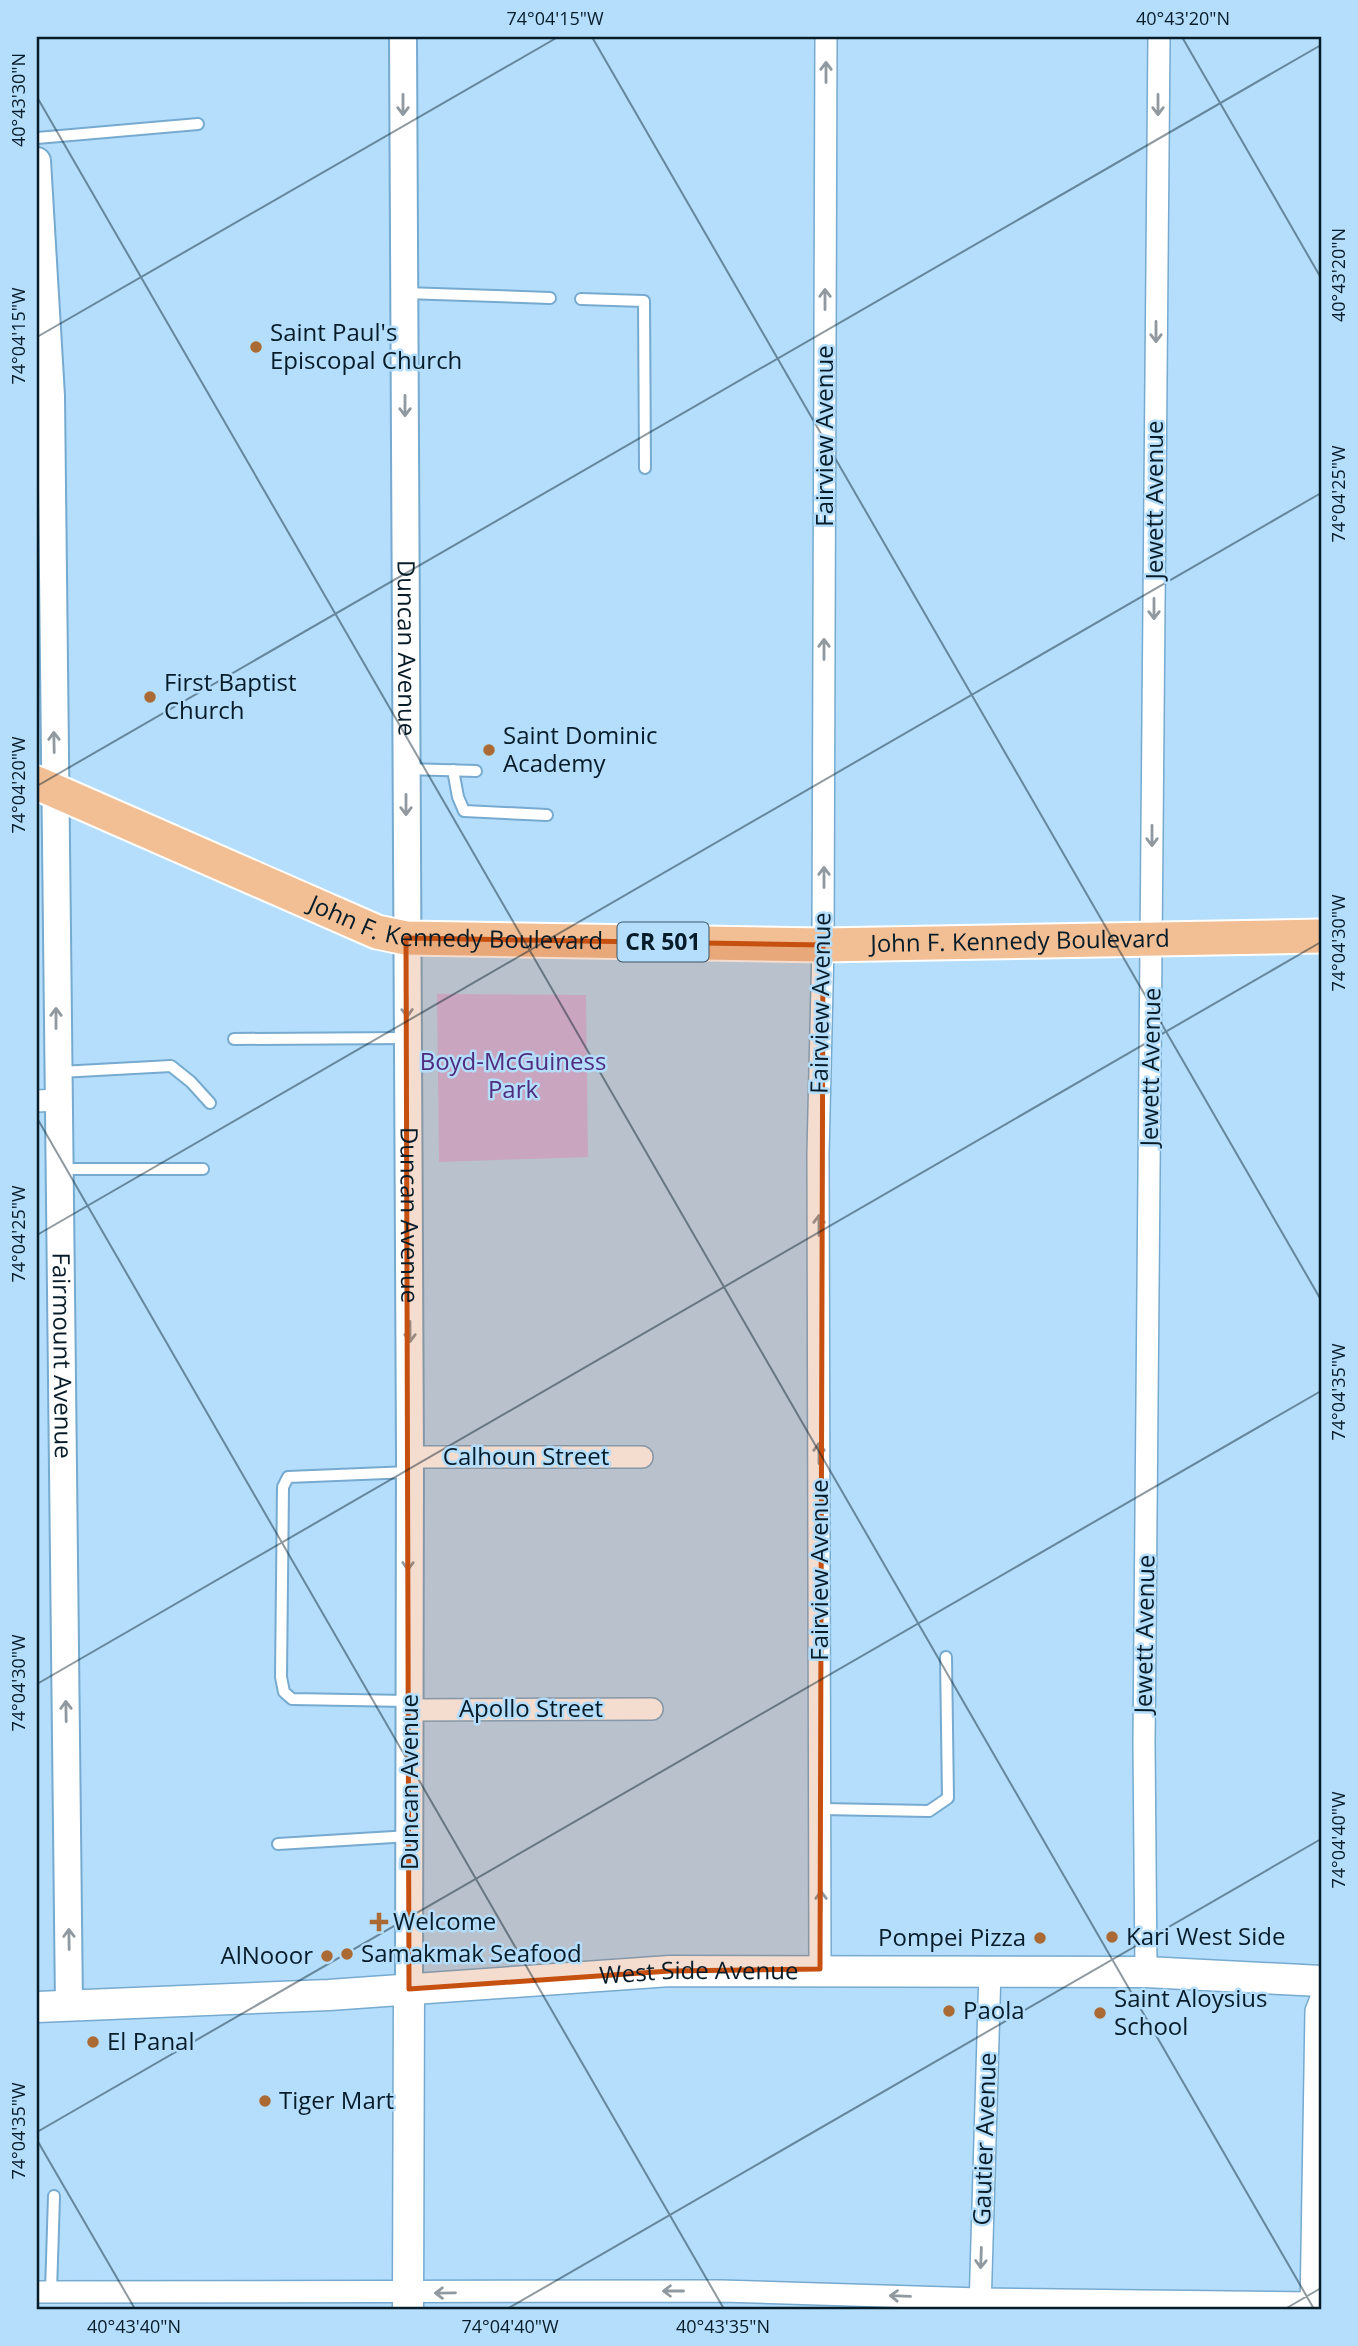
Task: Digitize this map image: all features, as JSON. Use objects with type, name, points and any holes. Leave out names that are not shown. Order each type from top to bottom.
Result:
[{"type":"main road","name":"John F. Kennedy Boulevard","points":[[46,787],[377,932],[406,938],[823,945],[1321,936]]},
{"type":"main road","name":"West Side Avenue","points":[[37,2007],[329,1995],[670,1971],[820,1969],[1146,1972],[1321,1981]]},
{"type":"main road","name":"Duncan Avenue","points":[[408,2301],[409,1989]]},
{"type":"street","name":"Duncan Avenue","points":[[403,37],[410,1464],[409,1989]]},
{"type":"street","name":"Fairview Avenue","points":[[820,1969],[818,1153],[823,945],[826,37]]},
{"type":"street","name":"Jewett Avenue","points":[[1146,1972],[1144,1743],[1159,37]]},
{"type":"street","name":"Fairmount Avenue","points":[[37,161],[43,380],[46,787],[57,1072],[47,1100],[58,1169],[69,2007]]},
{"type":"street","name":"Calhoun Street","points":[[410,1464],[642,1457]]},
{"type":"street","name":"Apollo Street","points":[[410,1705],[652,1709]]},
{"type":"street","name":"Gautier Avenue","points":[[980,2304],[990,1970]]},
{"type":"street","points":[[44,2292],[408,2301],[721,2300],[1311,2306],[1316,2011],[1321,1998]]},
{"type":"lane","points":[[37,138],[198,124]]},
{"type":"lane","points":[[405,293],[550,298]]},
{"type":"lane","points":[[581,299],[644,301],[645,468]]},
{"type":"lane","points":[[406,769],[476,771]]},
{"type":"lane","points":[[453,770],[457,797],[464,811],[547,815]]},
{"type":"lane","points":[[234,1039],[408,1038]]},
{"type":"lane","points":[[57,1072],[171,1066],[191,1082],[210,1104]]},
{"type":"lane","points":[[58,1169],[203,1169]]},
{"type":"lane","points":[[410,1464],[288,1477],[283,1487],[281,1678],[284,1692],[292,1699],[410,1705]]},
{"type":"lane","points":[[821,1809],[929,1811],[948,1798],[946,1657]]},
{"type":"lane","points":[[278,1844],[410,1836]]},
{"type":"lane","points":[[44,2292],[54,2196]]},
{"type":"highlighted area","points":[[406,938],[823,945],[820,1969],[670,1971],[409,1989]]},
{"type":"green space","name":"Boyd-McGuiness Park","points":[[437,994],[586,995],[588,1157],[439,1162]]},
{"type":"place","name":"Saint Paul's Episcopal Church","points":[[256,347]]},
{"type":"place","name":"First Baptist Church","points":[[150,697]]},
{"type":"place","name":"Saint Dominic Academy","points":[[489,750]]},
{"type":"place","name":"Welcome","points":[[379,1922]]},
{"type":"place","name":"Kari West Side","points":[[1112,1937]]},
{"type":"place","name":"Pompei Pizza","points":[[1040,1938]]},
{"type":"place","name":"Samakmak Seafood","points":[[347,1954]]},
{"type":"place","name":"AlNooor","points":[[327,1956]]},
{"type":"place","name":"Paola","points":[[949,2011]]},
{"type":"place","name":"Saint Aloysius School","points":[[1100,2013]]},
{"type":"place","name":"El Panal","points":[[93,2042]]},
{"type":"place","name":"Tiger Mart","points":[[265,2101]]}]
